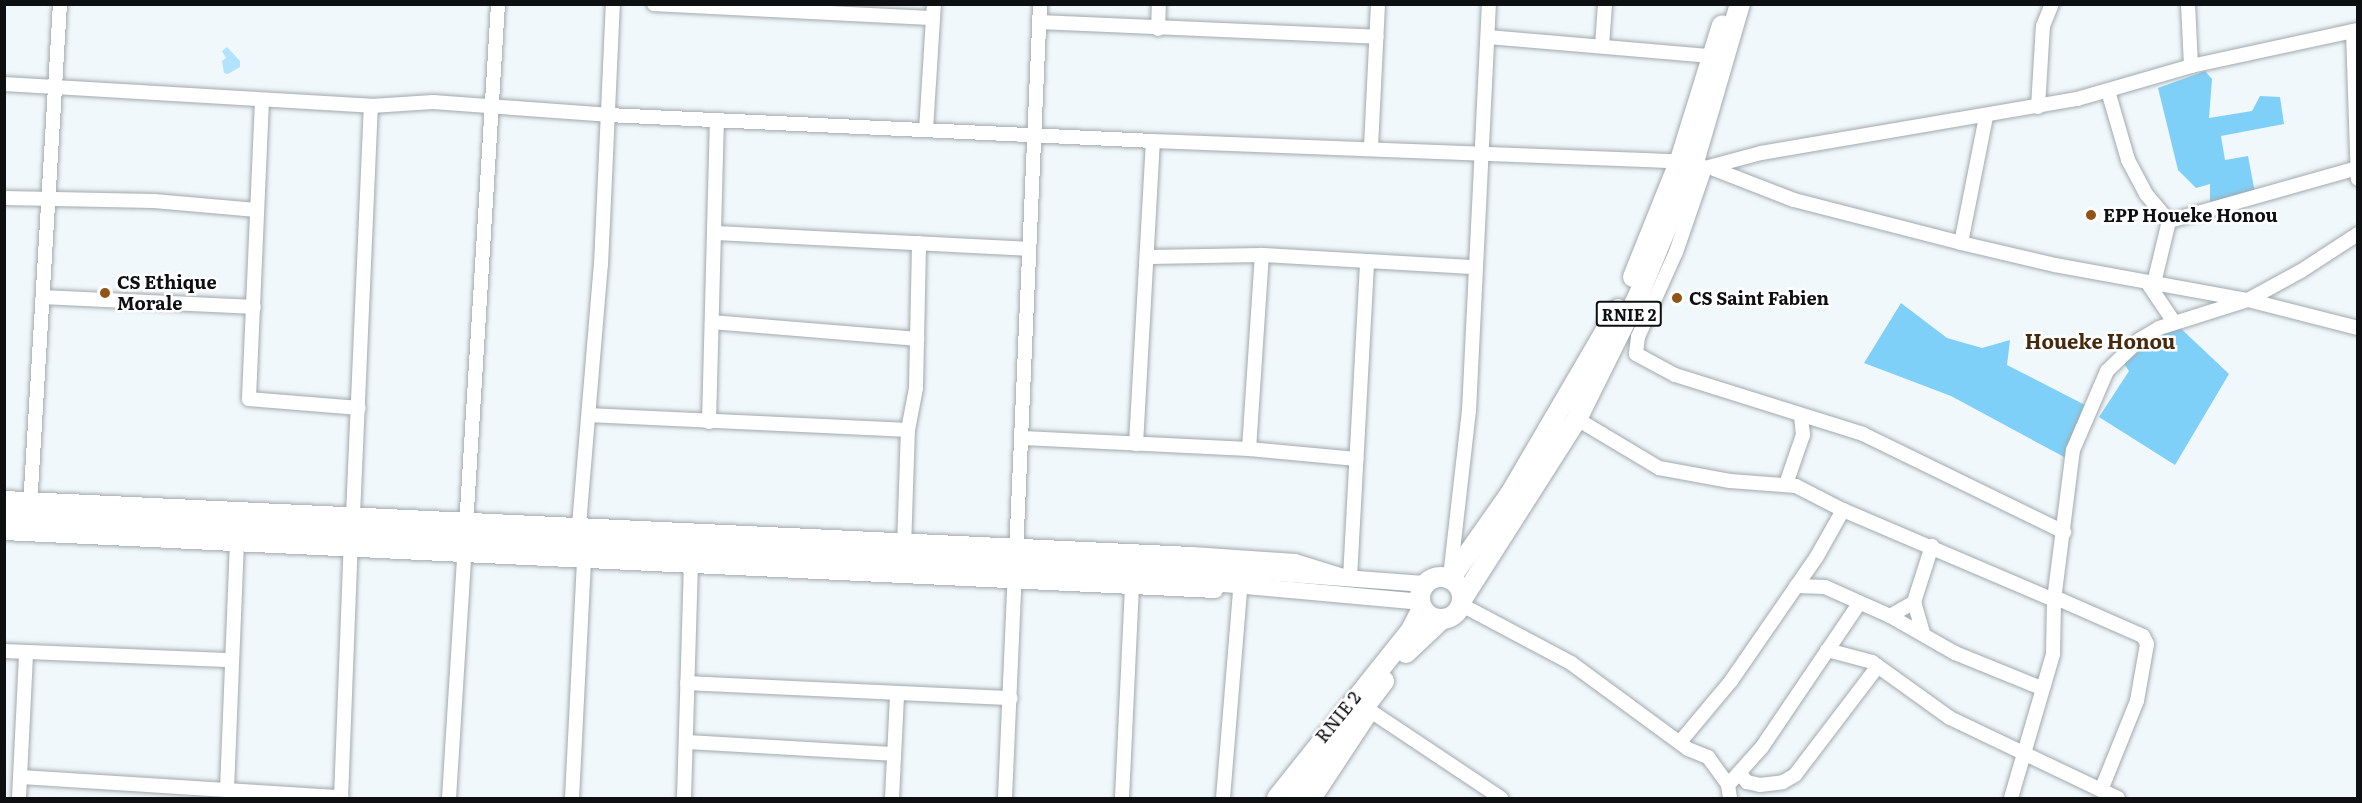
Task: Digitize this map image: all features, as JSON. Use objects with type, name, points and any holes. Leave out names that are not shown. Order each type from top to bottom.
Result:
[{"type":"highway","name":"RNIE 2","points":[[1450,579],[1509,494],[1586,368],[1635,272],[1698,165],[1711,56],[1727,4]]},
{"type":"highway","name":"RNIE 2","points":[[1295,798],[1420,636],[1442,620],[1450,618],[1462,602],[1576,419],[1661,247],[1698,165],[1740,4]]},
{"type":"highway","points":[[1442,620],[1430,617],[1423,598],[1437,578],[1450,579],[1462,602]]},
{"type":"highway","name":"RNIE 2","points":[[1277,798],[1411,630],[1423,598]]},
{"type":"main road","points":[[4,508],[31,504],[465,538],[1016,564],[1148,577],[1350,586],[1423,598]]},
{"type":"main road","points":[[4,523],[351,545],[465,538],[904,546],[1016,564]]},
{"type":"street","points":[[31,504],[60,4]]},
{"type":"street","points":[[449,798],[498,4]]},
{"type":"street","points":[[579,525],[589,415],[613,4]]},
{"type":"street","points":[[654,4],[933,11],[926,130]]},
{"type":"street","points":[[1005,798],[1023,438],[1027,249],[1040,4]]},
{"type":"street","points":[[1158,29],[1160,4]]},
{"type":"street","points":[[1371,147],[1378,4]]},
{"type":"street","points":[[1450,579],[1469,411],[1473,267],[1482,157],[1490,4]]},
{"type":"street","points":[[1602,46],[1605,4]]},
{"type":"street","points":[[2038,107],[2043,26],[2052,4]]},
{"type":"street","points":[[2188,4],[2190,66]]},
{"type":"street","points":[[1039,22],[1377,37]]},
{"type":"street","points":[[4,84],[55,85],[371,106],[433,102],[608,115],[1154,141],[1371,147],[1482,157],[1698,165],[2038,107],[2108,91],[2190,66],[2355,31],[2357,172],[2169,221]]},
{"type":"street","points":[[1488,37],[1711,56]]},
{"type":"street","points":[[2108,91],[2128,160],[2146,194],[2169,221]]},
{"type":"street","points":[[262,100],[249,399],[359,408]]},
{"type":"street","points":[[353,515],[371,106]]},
{"type":"street","points":[[1961,243],[1986,117]]},
{"type":"street","points":[[709,422],[716,233],[717,120]]},
{"type":"street","points":[[1136,444],[1149,257],[1154,141]]},
{"type":"street","points":[[1698,165],[1794,200],[1961,243],[2150,283],[2248,300],[2358,328]]},
{"type":"street","points":[[1698,165],[1676,252],[1638,337],[1636,354],[1675,375],[1879,441],[1964,487],[2064,532]]},
{"type":"street","points":[[4,198],[50,202],[154,201],[257,210]]},
{"type":"street","points":[[2169,221],[2150,283],[2174,322]]},
{"type":"street","points":[[716,233],[1027,249]]},
{"type":"street","points":[[2011,798],[2056,639],[2054,598],[2073,450],[2095,393],[2124,354],[2139,340],[2174,322],[2248,300],[2301,271],[2358,234]]},
{"type":"street","points":[[465,538],[579,525],[904,546],[908,430],[916,388],[919,243]]},
{"type":"street","points":[[1149,257],[1263,255],[1473,267]]},
{"type":"street","points":[[1249,449],[1263,255]]},
{"type":"street","points":[[1350,586],[1366,261]]},
{"type":"street","points":[[44,297],[254,307]]},
{"type":"street","points":[[712,322],[917,339]]},
{"type":"street","points":[[589,415],[908,430]]},
{"type":"street","points":[[1786,484],[1803,435],[1801,415]]},
{"type":"street","points":[[1576,419],[1659,468],[1730,482],[1786,484],[2143,636],[2147,644],[2137,701],[2101,790]]},
{"type":"street","points":[[1023,438],[1249,449],[1357,459]]},
{"type":"street","points":[[4,498],[31,504],[353,515],[584,561],[691,566],[1295,561],[1350,586]]},
{"type":"street","points":[[1680,742],[1731,681],[1816,558],[1844,510]]},
{"type":"street","points":[[4,533],[237,539],[227,790]]},
{"type":"street","points":[[20,777],[341,798],[351,545]]},
{"type":"street","points":[[1923,633],[1914,602],[1932,546]]},
{"type":"street","points":[[1816,558],[1820,586]]},
{"type":"street","points":[[572,798],[584,561]]},
{"type":"street","points":[[1016,564],[1132,586],[1306,598],[1350,586]]},
{"type":"street","points":[[684,798],[691,566]]},
{"type":"street","points":[[1122,798],[1132,586]]},
{"type":"street","points":[[1796,586],[1820,586],[1858,605],[1890,616],[1955,653],[2041,688]]},
{"type":"street","points":[[1223,798],[1240,593]]},
{"type":"street","points":[[1462,602],[1571,663],[1680,742],[1708,757],[1729,792],[1858,605]]},
{"type":"street","points":[[1890,616],[1914,602]]},
{"type":"street","points":[[1827,650],[1857,656],[1878,666],[1950,718],[2118,798]]},
{"type":"street","points":[[4,651],[232,660]]},
{"type":"street","points":[[19,798],[26,653]]},
{"type":"street","points":[[1740,774],[1747,782],[1760,785],[1783,782],[1795,775],[1878,666]]},
{"type":"street","points":[[687,683],[1011,698]]},
{"type":"street","points":[[892,798],[897,694]]},
{"type":"street","points":[[1316,798],[1368,706],[1501,798]]},
{"type":"street","points":[[686,742],[894,754]]},
{"type":"shaded area","points":[[227,47],[240,61],[240,67],[228,74],[224,73],[222,61],[226,58],[222,51]]},
{"type":"shaded area","points":[[2205,71],[2212,79],[2209,118],[2252,111],[2260,96],[2280,97],[2284,124],[2221,136],[2225,160],[2248,156],[2255,193],[2210,205],[2210,184],[2196,188],[2178,170],[2158,88]]},
{"type":"shaded area","points":[[1901,303],[1947,338],[1982,348],[2010,340],[2007,365],[2089,407],[2066,458],[1951,396],[1864,363]]},
{"type":"shaded area","points":[[2174,322],[2229,374],[2175,465],[2099,417],[2129,371],[2124,364]]},
{"type":"place","name":"EPP Houeke Honou","points":[[2091,215]]},
{"type":"place","name":"CS Ethique Morale","points":[[105,293]]},
{"type":"place","name":"CS Saint Fabien","points":[[1677,298]]},
{"type":"district","name":"Houeke Honou","points":[[2100,340]]}]
